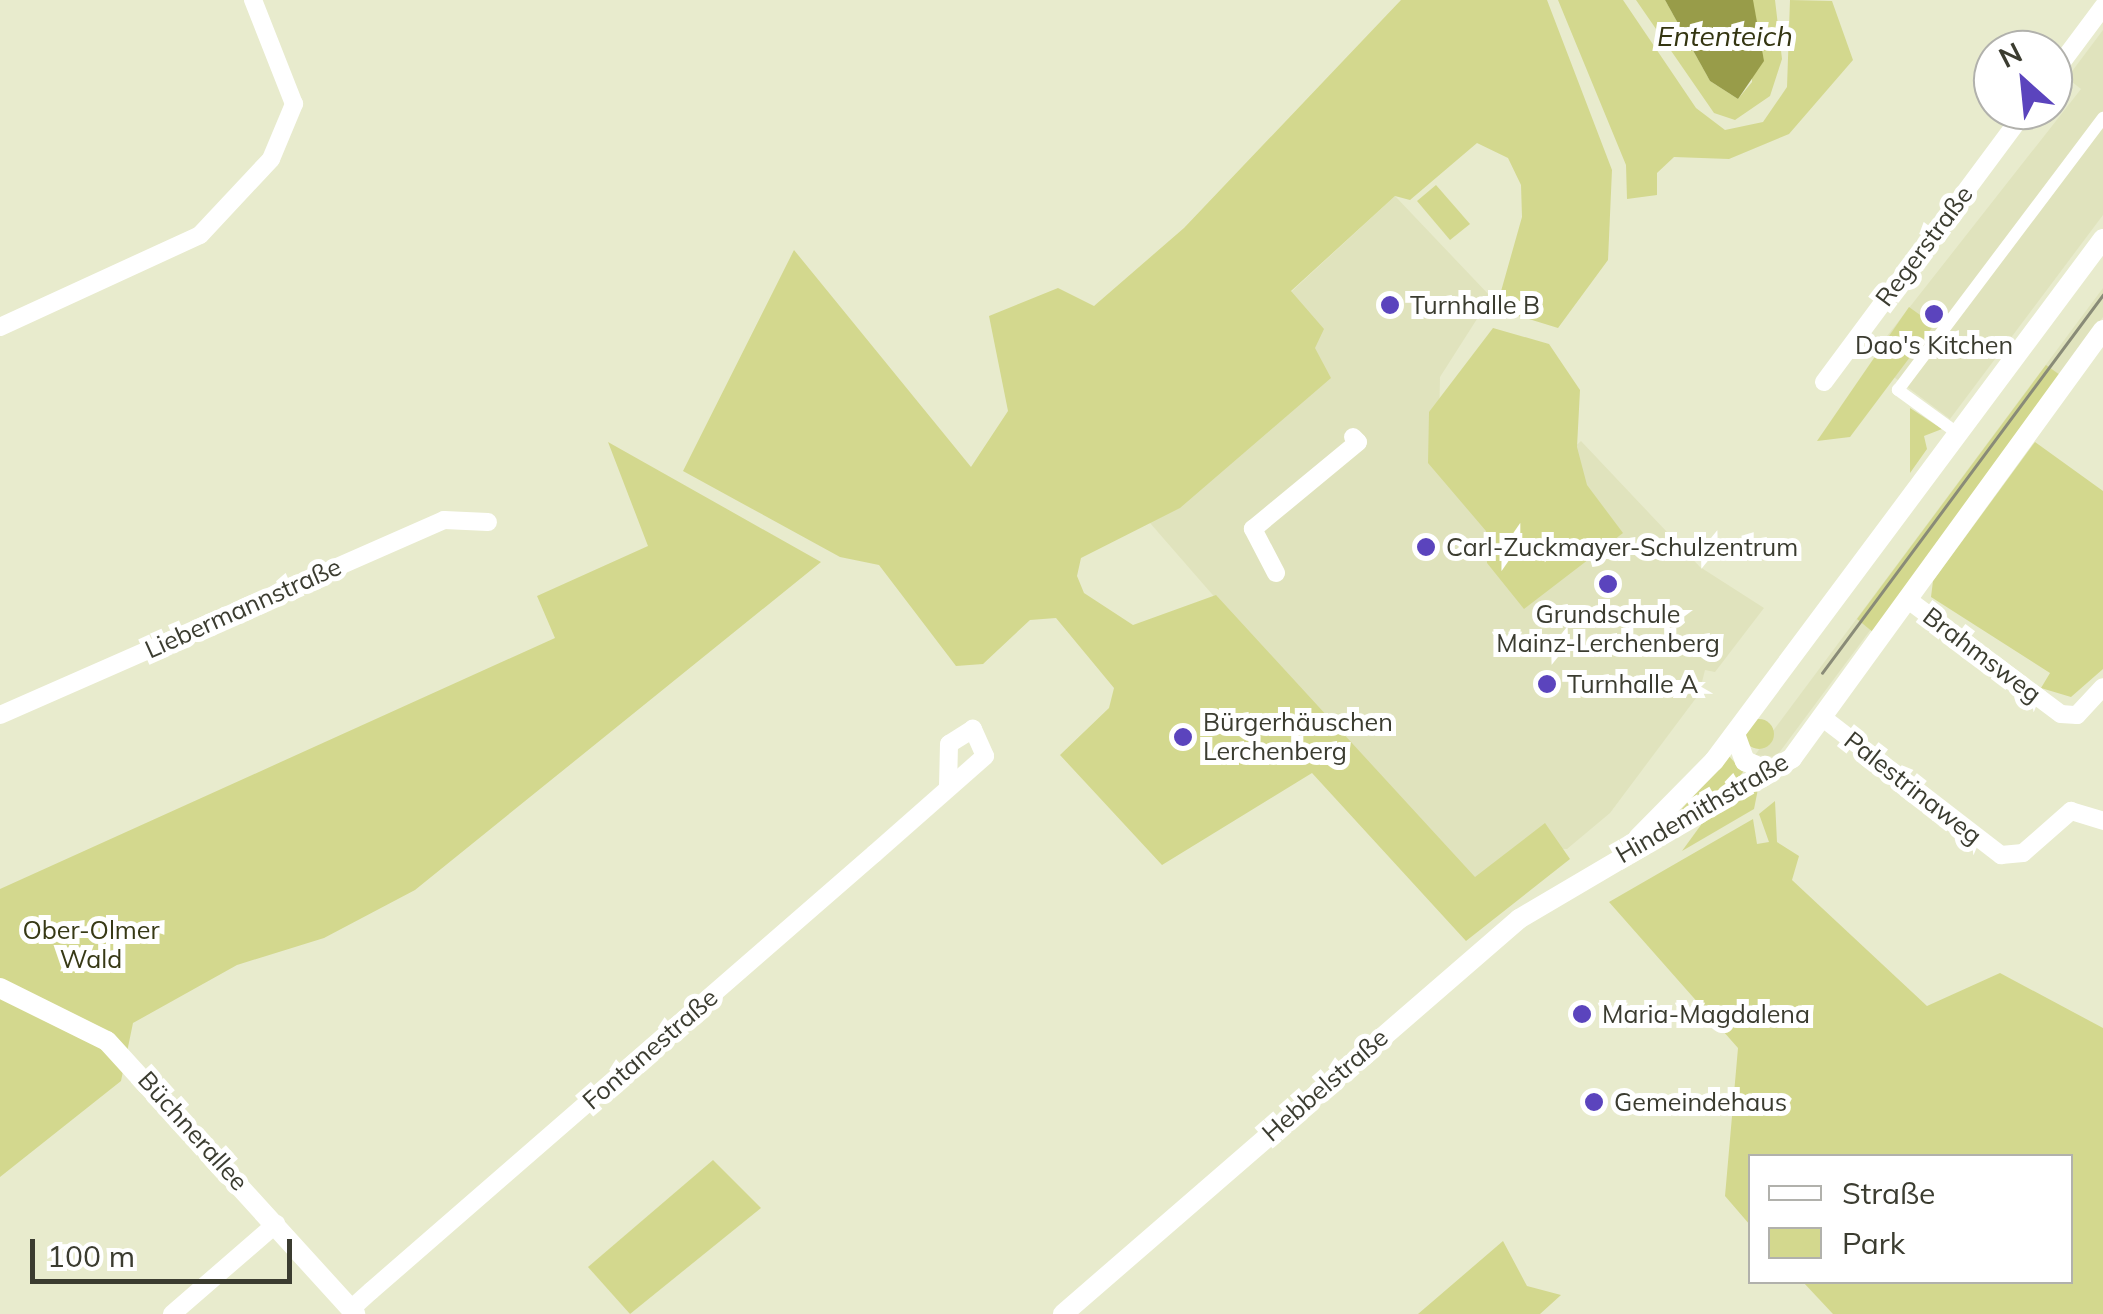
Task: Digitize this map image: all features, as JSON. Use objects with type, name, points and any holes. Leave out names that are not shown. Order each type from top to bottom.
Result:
[{"type":"street","points":[[1,324],[200,235],[271,159],[294,104],[253,0]]},
{"type":"street","points":[[2073,47],[2103,7]]},
{"type":"street","points":[[1960,435],[1898,390],[2103,118]]},
{"type":"street","name":"Regerstraße","points":[[1824,382],[2011,130]]},
{"type":"street","name":"Hindemithstraße","points":[[1597,870],[1678,802],[1735,734],[2103,239]]},
{"type":"street","name":"Hindemithstraße","points":[[1597,870],[1770,772],[1823,718],[1907,599],[2095,357],[2103,330]]},
{"type":"street","points":[[1276,573],[1249,536],[1358,442],[1353,437]]},
{"type":"street","name":"Liebermannstraße","points":[[0,715],[444,520],[488,522]]},
{"type":"street","name":"Brahmsweg","points":[[1907,599],[2061,714],[2078,715],[2103,687]]},
{"type":"street","name":"Palestrinaweg","points":[[1823,718],[2001,855],[2023,853],[2071,811],[2103,821]]},
{"type":"street","points":[[1735,734],[1745,761],[1770,772]]},
{"type":"street","name":"Fontanestraße","points":[[353,1312],[948,788]]},
{"type":"street","name":"Hebbelstraße","points":[[1063,1314],[1472,956],[1597,870]]},
{"type":"street","name":"Büchnerallee","points":[[0,988],[107,1041],[353,1312]]},
{"type":"street","points":[[172,1314],[276,1224]]},
{"type":"shaded area","points":[[2103,30],[2103,215],[1950,419],[1875,363],[1876,350],[2049,130],[2073,130],[2073,99],[2081,89],[2073,83],[2073,70]]},
{"type":"shaded area","name":"Carl-Zuckmayer-Schulzentrum","points":[[1395,196],[1491,297],[1440,377],[1438,469],[1490,526],[1581,441],[1700,567],[1764,608],[1715,672],[1705,670],[1699,694],[1610,813],[1567,849],[1531,848],[1475,896],[1130,500],[1291,292]]},
{"type":"shaded area","points":[[2103,288],[2103,317],[1776,757],[1755,755]]},
{"type":"green space","points":[[1401,0],[1547,0],[1612,170],[1608,260],[1558,328],[1496,309],[1522,217],[1521,185],[1508,158],[1477,143],[1410,200],[1395,196],[1291,291],[1324,329],[1315,348],[1331,378],[1180,508],[1081,558],[1077,576],[1084,593],[1133,625],[1216,595],[1475,877],[1545,823],[1570,859],[1466,941],[1312,773],[1162,865],[1060,755],[1109,708],[1114,688],[1056,618],[1030,620],[983,664],[956,666],[879,565],[840,557],[683,471],[794,250],[971,467],[1008,411],[989,316],[1058,288],[1094,306],[1184,228]]},
{"type":"green space","points":[[1558,0],[1623,0],[1696,108],[1725,130],[1763,122],[1787,87],[1790,0],[1832,1],[1853,60],[1789,134],[1729,159],[1674,157],[1657,173],[1657,195],[1627,199],[1626,165]]},
{"type":"green space","points":[[1636,0],[1665,0],[1710,81],[1738,99],[1752,82],[1753,0],[1775,0],[1782,59],[1770,96],[1735,120],[1714,113]]},
{"type":"green space","points":[[1436,185],[1470,224],[1450,240],[1417,201]]},
{"type":"green space","points":[[1909,307],[1934,325],[1850,437],[1817,441]]},
{"type":"green space","points":[[1493,328],[1549,344],[1580,390],[1577,447],[1587,485],[1623,533],[1524,609],[1487,563],[1486,531],[1428,463],[1429,412]]},
{"type":"green space","points":[[2046,365],[2060,375],[1874,633],[1857,619]]},
{"type":"green space","points":[[1910,408],[1942,429],[1924,436],[1927,449],[1910,473]]},
{"type":"green space","name":"Ober-Olmer Wald","points":[[608,442],[821,562],[415,890],[324,938],[237,965],[133,1023],[121,1081],[0,1177],[0,889],[555,638],[537,596],[648,546]]},
{"type":"green space","points":[[2035,442],[2103,491],[2103,669],[2071,697],[2041,688],[2050,673],[1931,597],[1933,581]]},
{"type":"green space","points":[[1759,719],[1773,728],[1774,734],[1765,748],[1759,749],[1745,740],[1744,734],[1753,720]]},
{"type":"green space","points":[[1729,756],[1743,772],[1734,783],[1679,812]]},
{"type":"green space","points":[[1758,789],[1754,809],[1682,851],[1706,818]]},
{"type":"green space","points":[[1775,801],[1777,842],[1799,856],[1792,880],[1927,1006],[2000,973],[2103,1028],[2103,1314],[1833,1314],[1805,1284],[2073,1284],[2073,1154],[1748,1154],[1748,1223],[1725,1196],[1738,1048],[1609,902],[1753,819],[1757,844],[1769,842],[1759,814]]},
{"type":"green space","points":[[713,1160],[761,1208],[630,1314],[588,1267]]},
{"type":"green space","points":[[1503,1241],[1527,1286],[1561,1295],[1540,1314],[1418,1314]]},
{"type":"water","name":"Ententeich","points":[[1665,0],[1753,0],[1764,61],[1738,99],[1710,81]]},
{"type":"tram line","points":[[1822,673],[2103,295]]},
{"type":"place","name":"Turnhalle B","points":[[1390,305]]},
{"type":"place","name":"Dao's Kitchen","points":[[1934,314]]},
{"type":"place","name":"Carl-Zuckmayer-Schulzentrum","points":[[1426,547]]},
{"type":"place","name":"Grundschule Mainz-Lerchenberg","points":[[1608,584]]},
{"type":"place","name":"Turnhalle A","points":[[1547,684]]},
{"type":"place","name":"Bürgerhäuschen Lerchenberg","points":[[1183,737]]},
{"type":"place","name":"Maria-Magdalena","points":[[1582,1014]]},
{"type":"place","name":"Gemeindehaus","points":[[1594,1102]]}]
